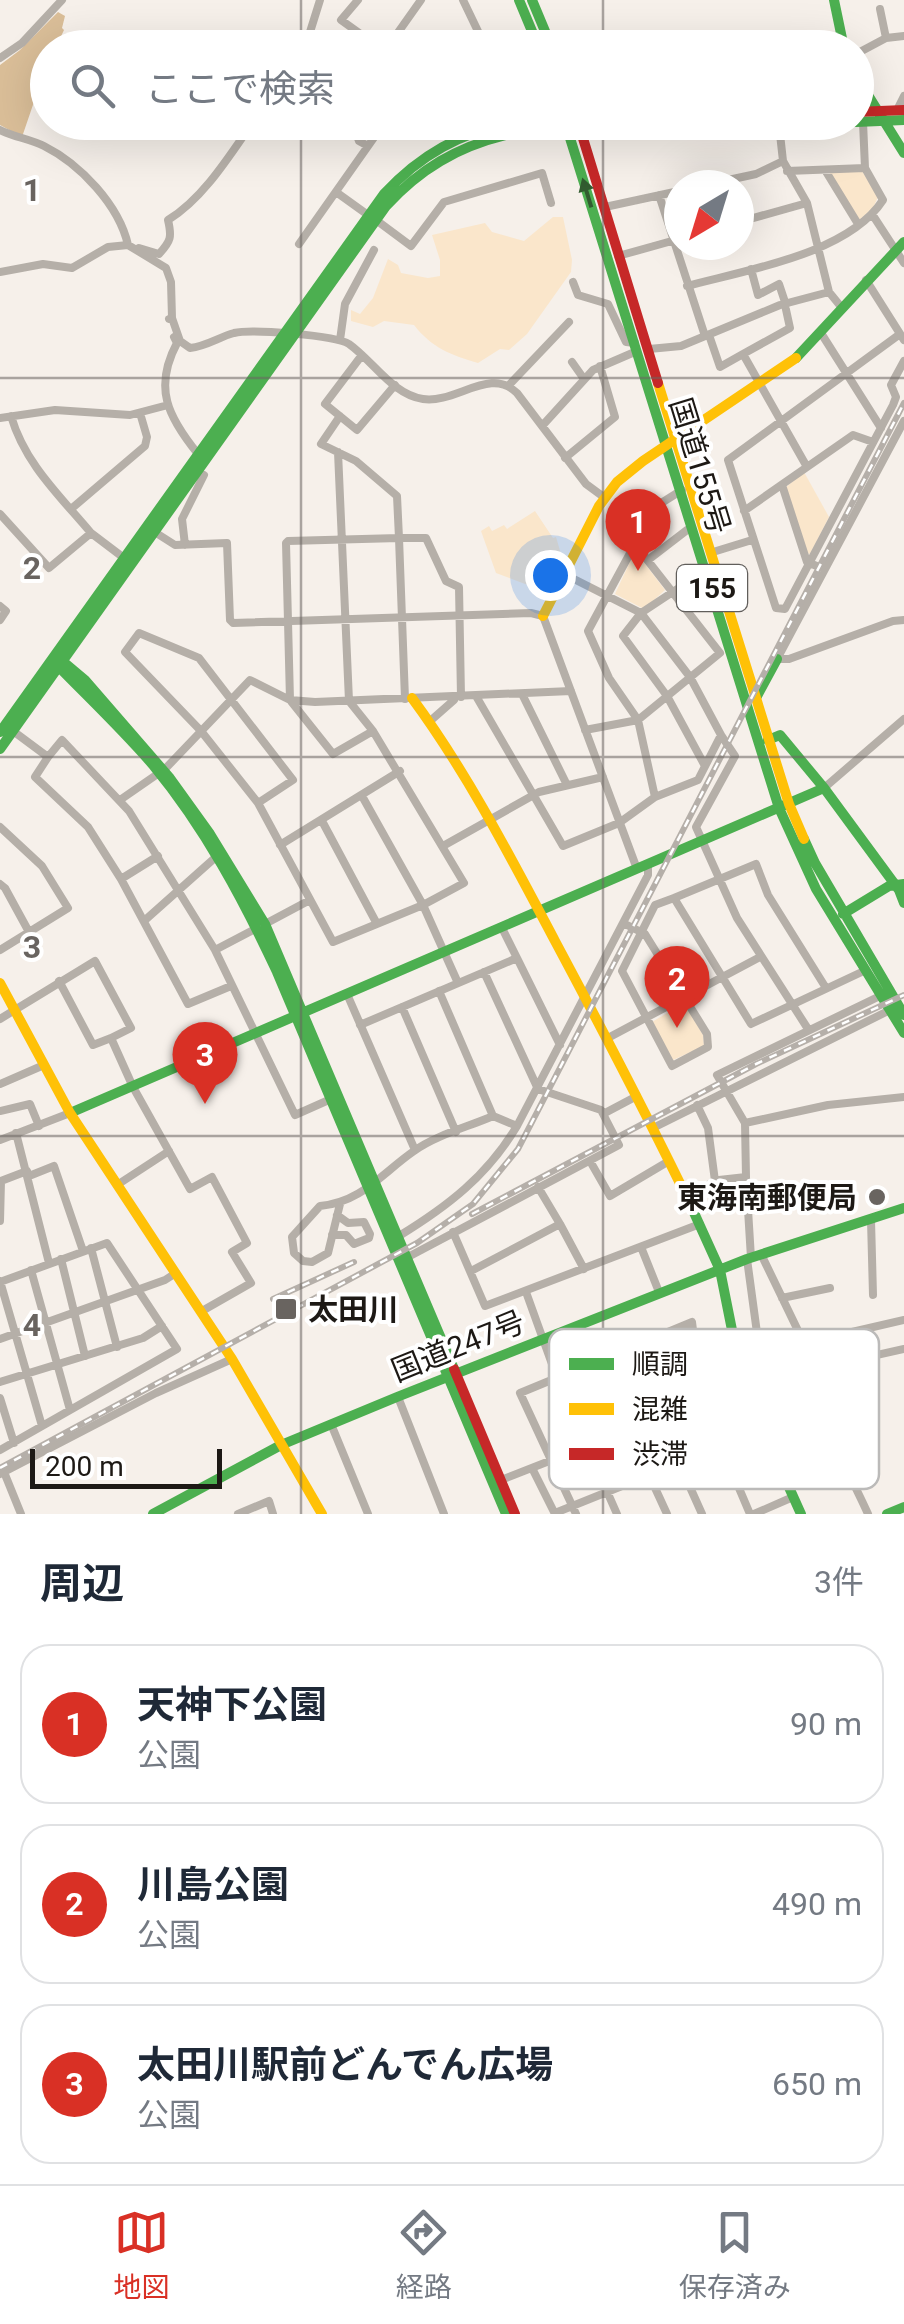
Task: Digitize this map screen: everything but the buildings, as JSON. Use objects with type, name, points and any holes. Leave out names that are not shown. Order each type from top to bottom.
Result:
[{"type":"main road","points":[[518,0],[531,30]]},
{"type":"main road","points":[[532,0],[544,30]]},
{"type":"main road","points":[[834,0],[840,30]]},
{"type":"main road","points":[[874,104],[904,153]]},
{"type":"main road","points":[[874,117],[902,114]]},
{"type":"main road","points":[[0,732],[58,662],[153,531],[294,335],[406,169],[454,140]]},
{"type":"main road","points":[[0,749],[124,558],[281,335],[372,218],[407,181],[445,154],[486,140]]},
{"type":"main road","name":"国道155号","points":[[577,140],[620,292],[712,552],[757,696],[784,806],[886,993]]},
{"type":"main road","name":"国道155号","points":[[578,140],[605,207],[640,348]]},
{"type":"main road","points":[[544,616],[604,498],[625,474],[792,363],[901,246]]},
{"type":"main road","name":"国道155号","points":[[672,442],[706,570],[784,806],[816,888],[867,970],[899,1008],[904,1033]]},
{"type":"main road","points":[[757,696],[777,659]]},
{"type":"main road","points":[[58,662],[136,733],[261,926]]},
{"type":"main road","points":[[408,698],[429,722],[490,819],[653,1128],[720,1270],[730,1329]]},
{"type":"main road","points":[[768,740],[780,735],[899,884],[904,902]]},
{"type":"main road","points":[[162,771],[224,850],[261,926],[515,1514]]},
{"type":"main road","points":[[70,1113],[824,788]]},
{"type":"main road","points":[[844,914],[899,884]]},
{"type":"main road","points":[[0,982],[70,1113],[232,1359],[250,1380],[322,1514]]},
{"type":"main road","points":[[300,1015],[331,1099],[408,1257],[506,1514]]},
{"type":"main road","name":"国道247号","points":[[568,1329],[753,1257],[904,1208]]},
{"type":"main road","name":"国道247号","points":[[154,1514],[282,1444],[549,1337]]},
{"type":"main road","points":[[789,1489],[801,1514]]},
{"type":"main road","points":[[887,1514],[904,1507]]},
{"type":"street","points":[[34,30],[62,0]]},
{"type":"street","points":[[311,30],[320,0]]},
{"type":"street","points":[[356,30],[341,20],[358,0]]},
{"type":"street","points":[[397,30],[421,0]]},
{"type":"street","points":[[463,0],[477,30]]},
{"type":"street","points":[[880,9],[886,38]]},
{"type":"street","points":[[0,58],[30,34]]},
{"type":"street","points":[[874,44],[904,36]]},
{"type":"street","points":[[902,114],[904,96]]},
{"type":"street","points":[[0,130],[43,145],[82,174],[104,196],[128,244]]},
{"type":"street","points":[[137,250],[160,254],[172,238],[168,220],[188,205],[240,140]]},
{"type":"street","points":[[360,140],[368,146]]},
{"type":"street","points":[[298,244],[372,140]]},
{"type":"street","points":[[781,140],[783,161],[807,203],[829,292],[842,308]]},
{"type":"street","points":[[687,286],[818,250],[872,214],[883,200],[864,168],[861,140]]},
{"type":"street","points":[[754,174],[783,161]]},
{"type":"street","points":[[787,170],[864,168]]},
{"type":"street","points":[[825,170],[858,224]]},
{"type":"street","points":[[336,192],[411,246],[444,202],[542,173],[551,203]]},
{"type":"street","points":[[605,207],[664,194]]},
{"type":"street","points":[[659,195],[664,208]]},
{"type":"street","points":[[754,218],[807,203]]},
{"type":"street","points":[[872,214],[901,246],[904,263]]},
{"type":"street","points":[[618,256],[664,243]]},
{"type":"street","points":[[0,272],[43,264],[72,268],[108,247],[128,244],[166,268],[171,282],[172,318],[180,341],[190,348],[236,332],[331,336],[362,355],[412,396],[430,400],[493,382],[510,385],[588,486],[604,498]]},
{"type":"street","points":[[340,340],[345,304],[374,250]]},
{"type":"street","points":[[681,260],[687,286],[720,366],[790,328],[779,284],[758,295],[751,268]]},
{"type":"street","points":[[866,280],[902,337],[728,460],[776,608],[785,609],[893,404],[896,397],[891,384],[904,361]]},
{"type":"street","points":[[572,282],[578,295],[603,301],[614,312],[626,342],[640,348]]},
{"type":"street","points":[[603,301],[620,292]]},
{"type":"street","points":[[542,426],[600,366],[640,348],[681,346],[829,292]]},
{"type":"street","points":[[172,318],[168,320],[177,343],[162,392],[184,437],[198,454]]},
{"type":"street","points":[[510,385],[569,322]]},
{"type":"street","points":[[821,333],[880,428]]},
{"type":"street","points":[[743,354],[807,466]]},
{"type":"street","points":[[362,355],[326,404],[358,430],[395,385]]},
{"type":"street","points":[[572,362],[584,379]]},
{"type":"street","points":[[566,458],[615,417],[600,366]]},
{"type":"street","points":[[893,404],[904,411]]},
{"type":"street","points":[[0,418],[55,410],[112,416],[168,405]]},
{"type":"street","points":[[71,509],[145,446],[140,413]]},
{"type":"street","points":[[11,416],[29,461],[91,533],[124,558]]},
{"type":"street","points":[[340,416],[322,444],[356,460],[397,496],[408,698]]},
{"type":"street","points":[[904,421],[777,659],[789,659],[904,620]]},
{"type":"street","points":[[744,510],[852,435],[873,442]]},
{"type":"street","points":[[258,803],[293,780],[199,658],[140,633],[125,652],[201,731],[258,803],[333,942],[424,905],[464,883],[400,771],[348,701],[338,452]]},
{"type":"street","points":[[185,545],[185,509],[204,475]]},
{"type":"street","points":[[782,484],[810,563],[824,569]]},
{"type":"street","points":[[655,797],[638,720],[609,678],[588,634],[655,507],[682,490]]},
{"type":"street","points":[[0,514],[49,568],[91,533]]},
{"type":"street","points":[[648,560],[687,530]]},
{"type":"street","points":[[153,531],[169,543],[228,543],[233,624],[544,616],[619,823],[648,875],[538,1089],[501,1152],[456,1200],[399,1236]]},
{"type":"street","points":[[290,700],[286,543],[426,538],[446,581],[459,586],[460,616],[458,698],[429,722]]},
{"type":"street","points":[[712,552],[752,540]]},
{"type":"street","points":[[584,730],[638,720],[720,652],[634,542]]},
{"type":"street","points":[[706,570],[641,613],[623,636],[667,696],[706,766]]},
{"type":"street","points":[[564,574],[641,613],[690,677],[735,756],[696,827],[718,879],[760,957],[808,1029]]},
{"type":"street","points":[[0,606],[6,611],[0,620]]},
{"type":"street","points":[[120,800],[162,771],[250,680],[290,700],[333,754],[373,731]]},
{"type":"street","points":[[290,700],[458,698],[571,691]]},
{"type":"street","points":[[522,694],[568,785]]},
{"type":"street","points":[[476,696],[563,846],[619,823],[655,797],[698,780],[721,735]]},
{"type":"street","points":[[824,788],[904,719]]},
{"type":"street","points":[[13,731],[48,757]]},
{"type":"street","points":[[231,986],[188,1004],[121,879],[88,828],[35,777],[62,740],[120,800],[158,856],[215,950],[295,1114],[331,1099]]},
{"type":"street","points":[[280,845],[400,771]]},
{"type":"street","points":[[443,846],[532,795],[604,777]]},
{"type":"street","points":[[362,796],[424,905],[458,983]]},
{"type":"street","points":[[322,820],[377,924]]},
{"type":"street","points":[[0,828],[42,866],[68,908],[0,950]]},
{"type":"street","points":[[121,879],[158,856]]},
{"type":"street","points":[[144,920],[217,856]]},
{"type":"street","points":[[623,923],[641,932],[706,1034],[708,1047],[672,1066],[622,971],[641,932],[655,905],[756,864],[768,895],[826,988]]},
{"type":"street","points":[[0,884],[28,932]]},
{"type":"street","points":[[674,898],[752,1024],[867,970]]},
{"type":"street","points":[[215,950],[310,900]]},
{"type":"street","points":[[502,928],[560,1045]]},
{"type":"street","points":[[606,1039],[760,957]]},
{"type":"street","points":[[360,1025],[517,958]]},
{"type":"street","points":[[0,1019],[59,981],[95,961],[131,1028],[93,1045],[59,981]]},
{"type":"street","points":[[408,1257],[619,1144],[601,1110],[538,1089],[484,972]]},
{"type":"street","points":[[758,1329],[745,1123],[717,1075],[904,986]]},
{"type":"street","points":[[439,991],[494,1116],[516,1126]]},
{"type":"street","points":[[347,994],[415,1150]]},
{"type":"street","points":[[402,1007],[456,1132]]},
{"type":"street","points":[[653,1128],[724,1090],[899,1008]]},
{"type":"street","points":[[111,1038],[133,1087],[190,1188],[212,1178],[247,1243],[232,1252],[251,1284],[202,1311]]},
{"type":"street","points":[[0,1084],[44,1066]]},
{"type":"street","points":[[603,1114],[636,1096]]},
{"type":"street","points":[[745,1123],[828,1105],[904,1096]]},
{"type":"street","points":[[0,1111],[30,1104],[39,1126]]},
{"type":"street","points":[[697,1105],[708,1128],[716,1181]]},
{"type":"street","points":[[0,1140],[70,1113]]},
{"type":"street","points":[[340,1204],[328,1252],[312,1262],[303,1262],[294,1253],[292,1237],[320,1206],[340,1204],[373,1186],[415,1150],[494,1116]]},
{"type":"street","points":[[16,1134],[50,1263]]},
{"type":"street","points":[[117,1185],[169,1151]]},
{"type":"street","points":[[590,1161],[610,1196],[669,1160]]},
{"type":"street","points":[[0,1221],[1,1180],[54,1166],[106,1301],[118,1347]]},
{"type":"street","points":[[686,1195],[716,1181],[746,1177]]},
{"type":"street","points":[[538,1187],[584,1269]]},
{"type":"street","points":[[337,1215],[349,1223],[364,1222],[368,1238],[349,1242],[349,1223]]},
{"type":"street","points":[[870,1220],[873,1295]]},
{"type":"street","points":[[471,1272],[560,1224]]},
{"type":"street","points":[[452,1232],[485,1306],[700,1224]]},
{"type":"street","points":[[332,1235],[346,1234]]},
{"type":"street","points":[[0,1450],[14,1443],[177,1348],[107,1243],[0,1282],[42,1426]]},
{"type":"street","points":[[641,1247],[659,1292]]},
{"type":"street","points":[[753,1257],[782,1298],[797,1329]]},
{"type":"street","points":[[61,1259],[85,1356]]},
{"type":"street","points":[[31,1270],[70,1410]]},
{"type":"street","points":[[0,1339],[176,1273]]},
{"type":"street","points":[[782,1298],[830,1288]]},
{"type":"street","points":[[526,1292],[549,1354]]},
{"type":"street","points":[[865,1329],[904,1320]]},
{"type":"street","points":[[675,1329],[692,1322],[693,1329]]},
{"type":"street","points":[[0,1382],[118,1347],[162,1326]]},
{"type":"street","points":[[879,1355],[904,1349]]},
{"type":"street","points":[[22,1514],[2,1473],[156,1393],[232,1359]]},
{"type":"street","points":[[549,1381],[520,1392],[549,1451]]},
{"type":"street","points":[[397,1397],[444,1514]]},
{"type":"street","points":[[0,1398],[14,1443]]},
{"type":"street","points":[[331,1424],[368,1514]]},
{"type":"street","points":[[501,1480],[549,1463]]},
{"type":"street","points":[[532,1468],[555,1513],[574,1510],[618,1489]]},
{"type":"street","points":[[606,1489],[617,1514]]},
{"type":"street","points":[[655,1489],[666,1514]]},
{"type":"street","points":[[691,1489],[702,1514]]},
{"type":"street","points":[[740,1489],[752,1514],[793,1497]]},
{"type":"street","points":[[857,1489],[868,1514]]},
{"type":"street","points":[[238,1514],[268,1501],[273,1514]]},
{"type":"shaded area","points":[[58,12],[65,16],[64,30],[40,30]]},
{"type":"shaded area","points":[[30,40],[30,114],[22,137],[0,125],[0,65]]},
{"type":"shaded area","points":[[862,171],[878,197],[873,208],[859,220],[829,175]]},
{"type":"shaded area","points":[[553,217],[563,217],[571,272],[527,334],[509,350],[500,349],[478,363],[443,350],[414,325],[384,321],[373,327],[351,321],[351,310],[360,314],[373,298],[388,259],[398,265],[401,273],[440,276],[440,260],[432,235],[485,223],[492,232],[524,241]]},
{"type":"shaded area","points":[[804,472],[829,517],[810,554],[785,488]]},
{"type":"shaded area","points":[[535,511],[556,537],[563,561],[533,587],[496,573],[481,531],[489,526],[492,531],[504,525],[507,529]]},
{"type":"shaded area","points":[[635,551],[665,590],[644,609],[615,594]]},
{"type":"shaded area","points":[[684,1003],[703,1035],[704,1046],[673,1060],[652,1022]]},
{"type":"railway","points":[[0,1468],[417,1243],[473,1204],[518,1149],[904,403]]},
{"type":"railway","points":[[472,1214],[756,1064],[904,995]]},
{"type":"railway","points":[[273,1299],[354,1262]]},
{"type":"traffic: fast","points":[[519,0],[532,30]]},
{"type":"traffic: fast","points":[[532,0],[544,30]]},
{"type":"traffic: fast","points":[[834,0],[840,30]]},
{"type":"traffic: fast","points":[[874,105],[904,153]]},
{"type":"traffic: fast","points":[[874,121],[904,120]]},
{"type":"traffic: fast","points":[[0,732],[384,194],[412,168],[457,140]]},
{"type":"traffic: fast","points":[[0,749],[386,206],[426,170],[455,153],[490,140]]},
{"type":"traffic: fast","points":[[571,140],[779,808],[816,889],[904,1033]]},
{"type":"traffic: fast","points":[[796,358],[904,242]]},
{"type":"traffic: fast","points":[[53,658],[85,680],[169,777],[210,834],[265,924],[454,1369]]},
{"type":"traffic: fast","points":[[757,696],[777,659]]},
{"type":"traffic: fast","points":[[56,664],[153,765],[190,814],[237,891],[277,972],[506,1514]]},
{"type":"traffic: fast","points":[[768,740],[780,735],[824,788],[899,890],[904,903]]},
{"type":"traffic: fast","points":[[70,1113],[824,788]]},
{"type":"traffic: fast","points":[[804,839],[904,1015]]},
{"type":"traffic: fast","points":[[843,914],[889,886],[904,884]]},
{"type":"traffic: fast","points":[[691,1206],[720,1270],[732,1329]]},
{"type":"traffic: fast","points":[[569,1329],[747,1259],[904,1208]]},
{"type":"traffic: fast","points":[[153,1514],[281,1445],[549,1337]]},
{"type":"traffic: fast","points":[[790,1489],[801,1514]]},
{"type":"traffic: fast","points":[[887,1514],[904,1507]]},
{"type":"traffic: slow","points":[[543,616],[599,506],[617,482],[796,358]]},
{"type":"traffic: slow","points":[[658,383],[789,804],[804,839]]},
{"type":"traffic: slow","points":[[412,698],[452,756],[505,848],[691,1206]]},
{"type":"traffic: slow","points":[[0,983],[70,1113],[232,1359],[322,1514]]},
{"type":"traffic: jam","points":[[874,111],[904,110]]},
{"type":"traffic: jam","points":[[584,140],[658,383]]},
{"type":"traffic: jam","points":[[454,1369],[515,1514]]},
{"type":"place","name":"天神下公園","points":[[638,571]]},
{"type":"place","name":"川島公園","points":[[677,1028]]},
{"type":"place","name":"太田川駅前どんでん広場","points":[[205,1104]]},
{"type":"place","name":"東海南郵便局","points":[[877,1197]]},
{"type":"place","name":"太田川","points":[[286,1309]]}]
